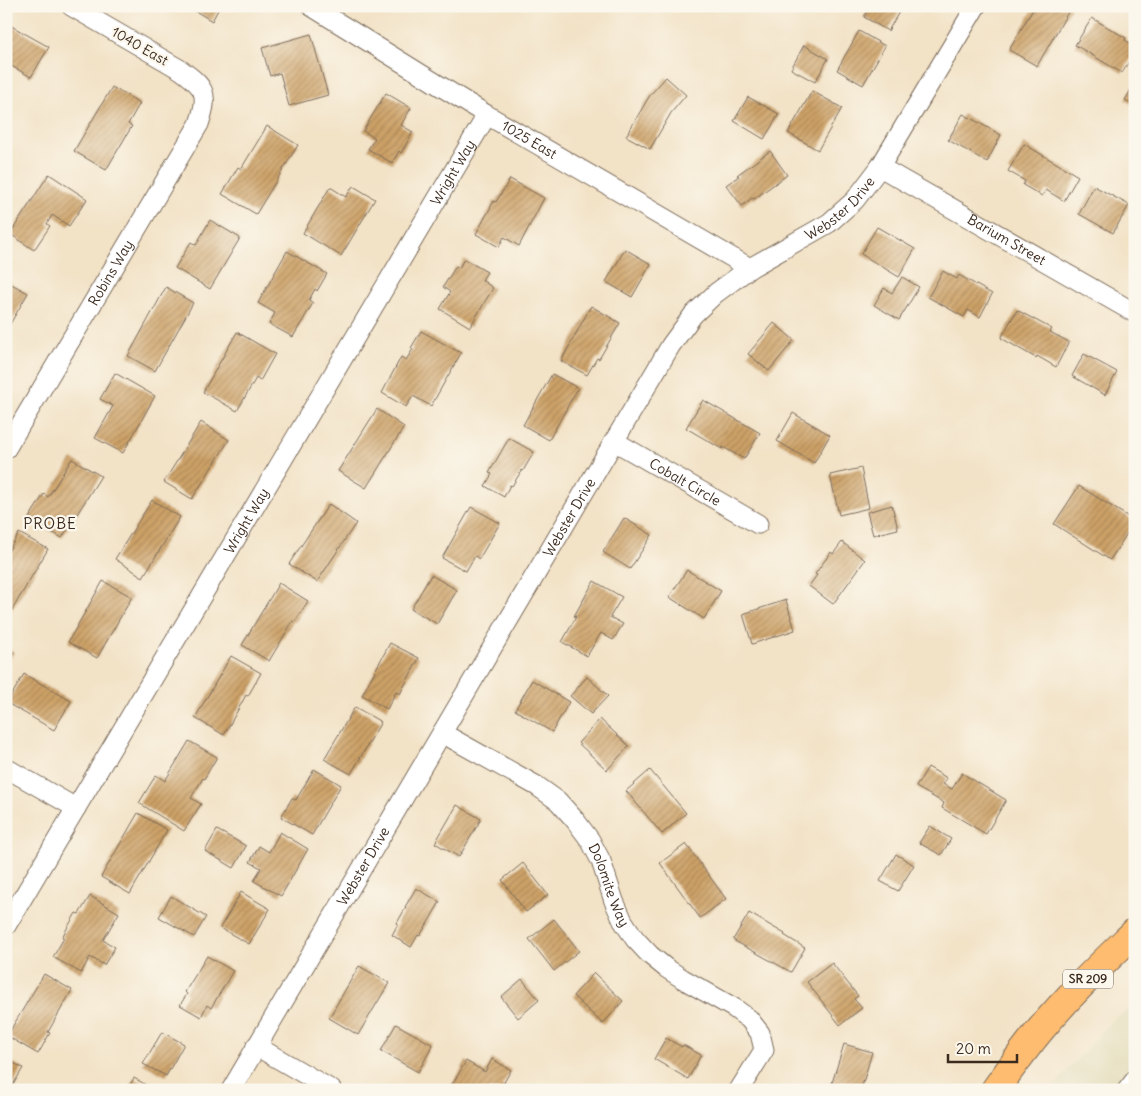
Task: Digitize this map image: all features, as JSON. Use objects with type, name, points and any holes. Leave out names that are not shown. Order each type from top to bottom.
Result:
[{"type":"main road","name":"SR 209","points":[[995,1090],[1021,1053],[1043,1027],[1091,975],[1135,932]]},
{"type":"street","name":"1040 East","points":[[71,6],[181,70],[194,80],[204,92]]},
{"type":"street","name":"1025 East","points":[[311,6],[487,116],[750,268]]},
{"type":"street","name":"Webster Drive","points":[[231,1090],[671,345],[693,315],[716,293],[750,268],[829,223],[855,200],[880,167],[976,6]]},
{"type":"street","name":"Robins Way","points":[[6,449],[199,124],[204,108],[204,92]]},
{"type":"street","name":"Wright Way","points":[[6,926],[487,116]]},
{"type":"street","name":"Barium Street","points":[[880,167],[1135,313]]},
{"type":"street","name":"Cobalt Circle","points":[[614,441],[758,524]]},
{"type":"street","name":"Dolomite Way","points":[[442,732],[537,786],[558,801],[576,820],[590,840],[601,861],[614,901],[623,921],[635,939],[666,968],[734,1008],[749,1019],[760,1033],[764,1050],[738,1090]]},
{"type":"street","points":[[6,768],[76,808]]},
{"type":"street","points":[[256,1046],[332,1090]]},
{"type":"lane","points":[[1121,1090],[1135,1072]]},
{"type":"shaded area","points":[[1135,1006],[1135,1090],[1050,1090],[1114,1019]]},
{"type":"building","points":[[187,6],[220,6],[212,21]]},
{"type":"building","points":[[870,6],[899,6],[897,11],[899,12],[888,31],[864,17]]},
{"type":"building","points":[[1035,6],[1071,7],[1037,66],[1009,50]]},
{"type":"building","points":[[1092,18],[1126,38],[1125,40],[1135,46],[1135,52],[1122,73],[1075,45]]},
{"type":"building","points":[[6,23],[49,47],[31,77],[6,63]]},
{"type":"building","points":[[859,31],[885,46],[863,85],[837,70]]},
{"type":"building","points":[[311,34],[328,95],[289,106],[280,73],[270,76],[262,48]]},
{"type":"building","points":[[804,45],[828,59],[815,82],[791,69]]},
{"type":"building","points":[[666,77],[686,95],[671,113],[650,149],[626,136],[650,95]]},
{"type":"building","points":[[1135,83],[1135,106],[1125,100]]},
{"type":"building","points":[[112,87],[140,103],[128,124],[132,126],[106,170],[74,151]]},
{"type":"building","points":[[812,91],[842,108],[818,150],[788,133]]},
{"type":"building","points":[[386,93],[411,108],[401,125],[413,132],[401,153],[399,151],[392,163],[368,149],[375,138],[363,131]]},
{"type":"building","points":[[748,97],[779,114],[764,139],[734,121]]},
{"type":"building","points":[[963,114],[1001,135],[987,162],[948,140]]},
{"type":"building","points":[[267,126],[298,145],[256,214],[222,194],[238,167],[241,169]]},
{"type":"building","points":[[1024,144],[1078,176],[1064,201],[1046,190],[1042,196],[1023,185],[1025,181],[1008,171]]},
{"type":"building","points":[[770,151],[787,175],[742,206],[726,185]]},
{"type":"building","points":[[49,174],[87,199],[69,226],[52,215],[47,224],[50,226],[34,250],[10,234]]},
{"type":"building","points":[[510,179],[544,198],[519,246],[504,237],[499,247],[476,234],[494,201],[496,202]]},
{"type":"building","points":[[353,186],[375,199],[341,256],[303,233],[330,187],[346,197]]},
{"type":"building","points":[[1094,186],[1129,205],[1113,233],[1079,214]]},
{"type":"building","points":[[210,220],[240,238],[210,289],[175,268],[191,242],[196,245]]},
{"type":"building","points":[[877,227],[915,249],[899,277],[861,254]]},
{"type":"building","points":[[625,249],[651,264],[632,297],[606,282]]},
{"type":"building","points":[[287,251],[327,274],[309,300],[313,303],[293,337],[269,324],[275,313],[258,303]]},
{"type":"building","points":[[464,259],[487,272],[482,280],[493,288],[470,327],[440,309],[450,292],[443,287],[456,266],[459,268]]},
{"type":"building","points":[[943,271],[957,279],[959,275],[992,294],[980,317],[968,310],[964,317],[928,297]]},
{"type":"building","points":[[902,277],[919,287],[899,320],[874,305],[884,288],[892,293]]},
{"type":"building","points":[[6,281],[28,293],[6,331]]},
{"type":"building","points":[[166,287],[193,303],[155,371],[128,356]]},
{"type":"building","points":[[591,306],[620,323],[599,359],[597,358],[587,375],[561,361]]},
{"type":"building","points":[[1017,310],[1052,329],[1050,332],[1069,342],[1056,367],[1001,338]]},
{"type":"building","points":[[774,323],[794,340],[769,371],[748,354]]},
{"type":"building","points":[[421,331],[461,353],[431,406],[413,396],[406,407],[382,393],[401,357],[406,360]]},
{"type":"building","points":[[237,332],[275,354],[260,381],[256,378],[237,411],[203,392]]},
{"type":"building","points":[[1084,354],[1117,372],[1105,395],[1072,376]]},
{"type":"building","points":[[115,373],[155,396],[123,453],[95,438],[113,406],[100,399]]},
{"type":"building","points":[[552,374],[578,388],[549,440],[523,425]]},
{"type":"building","points":[[703,400],[760,433],[744,459],[723,447],[722,449],[686,428]]},
{"type":"building","points":[[377,409],[404,427],[366,488],[338,471]]},
{"type":"building","points":[[793,413],[830,435],[814,463],[777,441]]},
{"type":"building","points":[[201,422],[229,440],[192,499],[164,482]]},
{"type":"building","points":[[509,438],[534,452],[523,471],[512,486],[510,485],[504,497],[485,486],[492,474],[489,473]]},
{"type":"building","points":[[72,459],[101,476],[62,538],[29,518],[44,494],[48,497]]},
{"type":"building","points":[[861,468],[869,508],[839,515],[830,475]]},
{"type":"building","points":[[1079,486],[1135,521],[1110,560],[1054,524]]},
{"type":"building","points":[[152,500],[180,517],[143,577],[115,559]]},
{"type":"building","points":[[329,504],[356,523],[317,582],[289,564]]},
{"type":"building","points":[[892,505],[898,529],[873,535],[867,512]]},
{"type":"building","points":[[471,507],[500,523],[479,559],[475,556],[466,571],[442,558]]},
{"type":"building","points":[[624,518],[652,535],[630,569],[603,552]]},
{"type":"building","points":[[19,533],[48,549],[12,610],[6,607],[6,555]]},
{"type":"building","points":[[842,542],[865,560],[833,604],[809,586],[831,552],[833,554]]},
{"type":"building","points":[[687,570],[721,591],[704,619],[669,597]]},
{"type":"building","points":[[431,575],[457,590],[437,624],[411,609]]},
{"type":"building","points":[[103,581],[132,597],[97,658],[68,642]]},
{"type":"building","points":[[594,581],[622,597],[610,617],[623,624],[613,640],[601,633],[587,656],[562,642]]},
{"type":"building","points":[[279,583],[308,601],[295,622],[293,621],[269,661],[242,645]]},
{"type":"building","points":[[786,600],[795,630],[752,644],[743,614]]},
{"type":"building","points":[[390,643],[419,658],[400,694],[396,692],[387,709],[362,695]]},
{"type":"building","points":[[6,647],[14,652],[6,666]]},
{"type":"building","points":[[231,656],[261,673],[248,696],[246,695],[224,735],[195,718]]},
{"type":"building","points":[[24,674],[71,701],[54,730],[7,703]]},
{"type":"building","points":[[587,677],[608,696],[591,714],[570,696]]},
{"type":"building","points":[[532,680],[569,702],[552,732],[515,710]]},
{"type":"building","points":[[355,707],[381,722],[351,774],[324,759]]},
{"type":"building","points":[[600,719],[629,746],[607,770],[578,743]]},
{"type":"building","points":[[189,741],[217,757],[191,798],[201,804],[184,831],[139,803],[156,775],[165,781]]},
{"type":"building","points":[[928,767],[947,778],[943,784],[952,789],[962,773],[1006,800],[986,834],[942,808],[944,803],[916,787]]},
{"type":"building","points":[[314,769],[341,785],[312,835],[281,817],[292,798],[296,800]]},
{"type":"building","points":[[650,770],[686,813],[662,834],[626,791]]},
{"type":"building","points":[[457,805],[481,819],[459,857],[435,843]]},
{"type":"building","points":[[138,813],[167,830],[130,894],[101,877]]},
{"type":"building","points":[[930,826],[951,839],[941,855],[919,843]]},
{"type":"building","points":[[217,830],[246,846],[234,868],[205,851]]},
{"type":"building","points":[[280,832],[308,849],[281,896],[254,881],[261,868],[250,862],[259,846],[269,852]]},
{"type":"building","points":[[686,844],[726,899],[700,918],[660,863]]},
{"type":"building","points":[[896,854],[914,865],[898,891],[880,881]]},
{"type":"building","points":[[523,863],[548,895],[526,912],[502,880]]},
{"type":"building","points":[[416,888],[440,902],[420,936],[418,935],[411,947],[392,935]]},
{"type":"building","points":[[241,892],[270,909],[249,944],[220,928]]},
{"type":"building","points":[[90,896],[119,913],[103,940],[115,947],[104,965],[90,957],[81,973],[53,957],[76,913],[79,914]]},
{"type":"building","points":[[171,896],[206,917],[194,937],[159,917]]},
{"type":"building","points":[[749,913],[805,948],[791,972],[733,940]]},
{"type":"building","points":[[554,919],[579,951],[554,971],[529,939]]},
{"type":"building","points":[[207,956],[233,971],[211,1008],[207,1005],[201,1017],[180,1005],[187,994],[185,992]]},
{"type":"building","points":[[832,963],[858,996],[854,999],[862,1008],[840,1025],[807,982]]},
{"type":"building","points":[[359,966],[389,983],[358,1035],[329,1018]]},
{"type":"building","points":[[594,973],[623,1001],[603,1024],[573,996]]},
{"type":"building","points":[[44,974],[72,990],[38,1054],[7,1036]]},
{"type":"building","points":[[522,979],[539,1000],[518,1018],[501,997]]},
{"type":"building","points":[[396,1024],[433,1045],[418,1072],[381,1051]]},
{"type":"building","points":[[162,1032],[184,1044],[166,1076],[143,1064]]},
{"type":"building","points":[[666,1038],[701,1055],[688,1079],[654,1059]]},
{"type":"building","points":[[844,1044],[872,1052],[861,1090],[832,1083]]},
{"type":"building","points":[[6,1059],[23,1068],[10,1090],[6,1090]]},
{"type":"building","points":[[492,1059],[511,1070],[502,1086],[509,1090],[453,1090],[450,1088],[466,1061],[485,1072]]},
{"type":"building","points":[[134,1078],[155,1090],[127,1090]]},
{"type":"district","name":"PROBE","points":[[50,524]]}]
